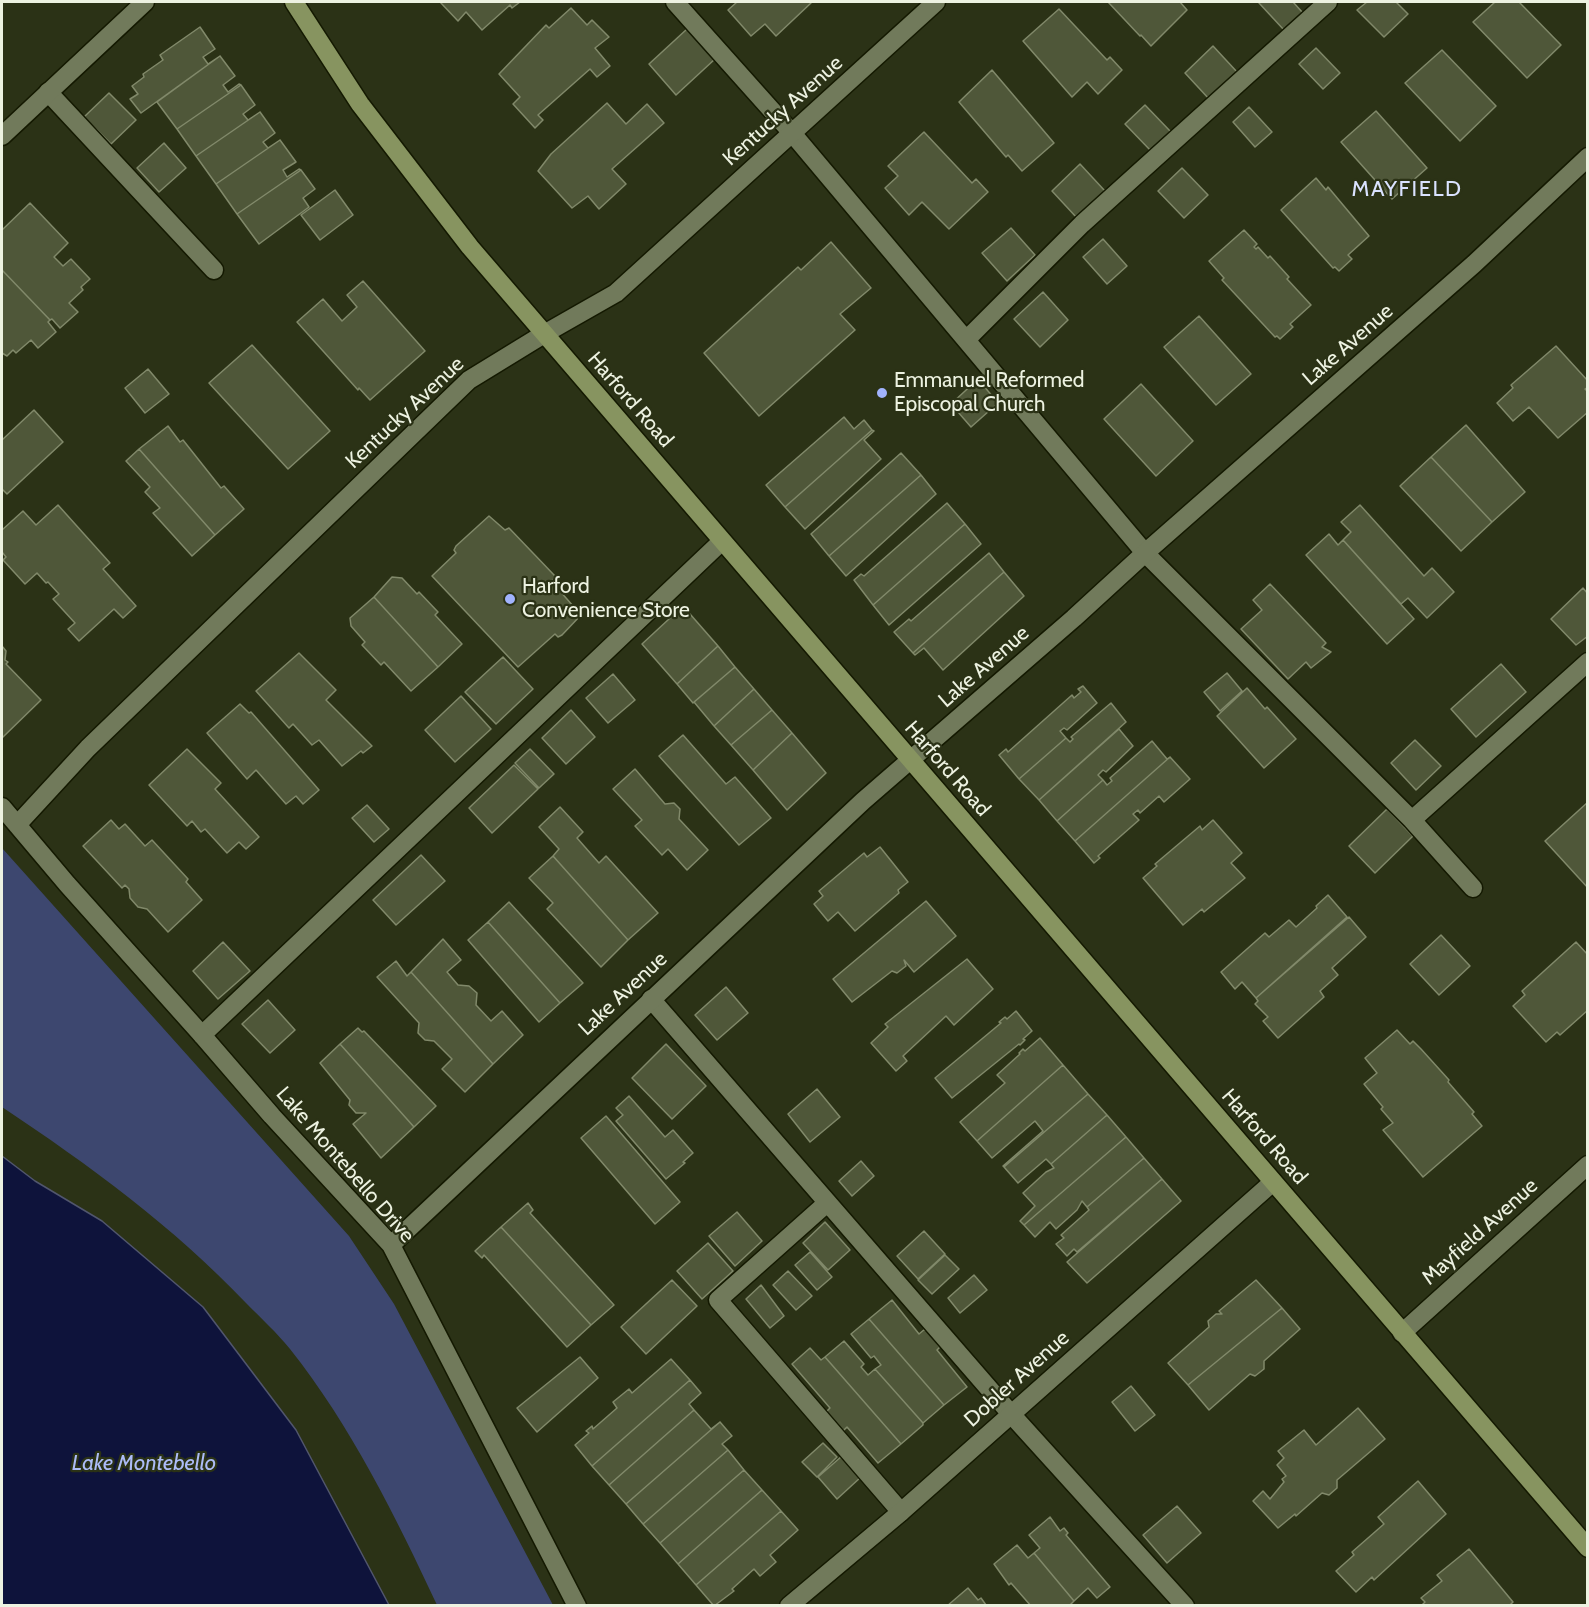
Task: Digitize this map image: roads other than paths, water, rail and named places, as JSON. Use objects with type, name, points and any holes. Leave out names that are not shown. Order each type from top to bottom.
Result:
[{"type":"main road","name":"Harford Road","points":[[294,2],[360,104],[414,177],[544,334],[1587,1548]]},
{"type":"street","points":[[2,136],[145,2]]},
{"type":"street","points":[[675,2],[792,133],[1145,553],[1412,820],[1473,888]]},
{"type":"street","name":"Kentucky Avenue","points":[[17,825],[88,748],[469,380],[616,293],[936,2]]},
{"type":"street","points":[[966,340],[1082,224],[1328,2]]},
{"type":"street","points":[[48,92],[214,270]]},
{"type":"street","name":"Lake Avenue","points":[[391,1245],[863,801],[1474,264],[1587,157]]},
{"type":"street","points":[[202,1035],[722,542]]},
{"type":"street","points":[[1412,820],[1587,662]]},
{"type":"street","name":"Lake Montebello Drive","points":[[2,807],[272,1116],[391,1245],[577,1605]]},
{"type":"street","points":[[651,999],[1011,1414],[1185,1605]]},
{"type":"street","name":"Mayfield Avenue","points":[[1402,1333],[1587,1165]]},
{"type":"street","name":"Dobler Avenue","points":[[789,1605],[901,1512],[1273,1182]]},
{"type":"street","points":[[827,1203],[718,1300],[901,1512]]},
{"type":"water","name":"Lake Montebello","points":[[2,1156],[35,1181],[102,1221],[203,1307],[296,1430],[389,1605],[2,1605]]},
{"type":"place","name":"Emmanuel Reformed Episcopal Church","points":[[882,393]]},
{"type":"place","name":"Harford Convenience Store","points":[[510,599]]},
{"type":"district","name":"MAYFIELD","points":[[1407,190]]}]
